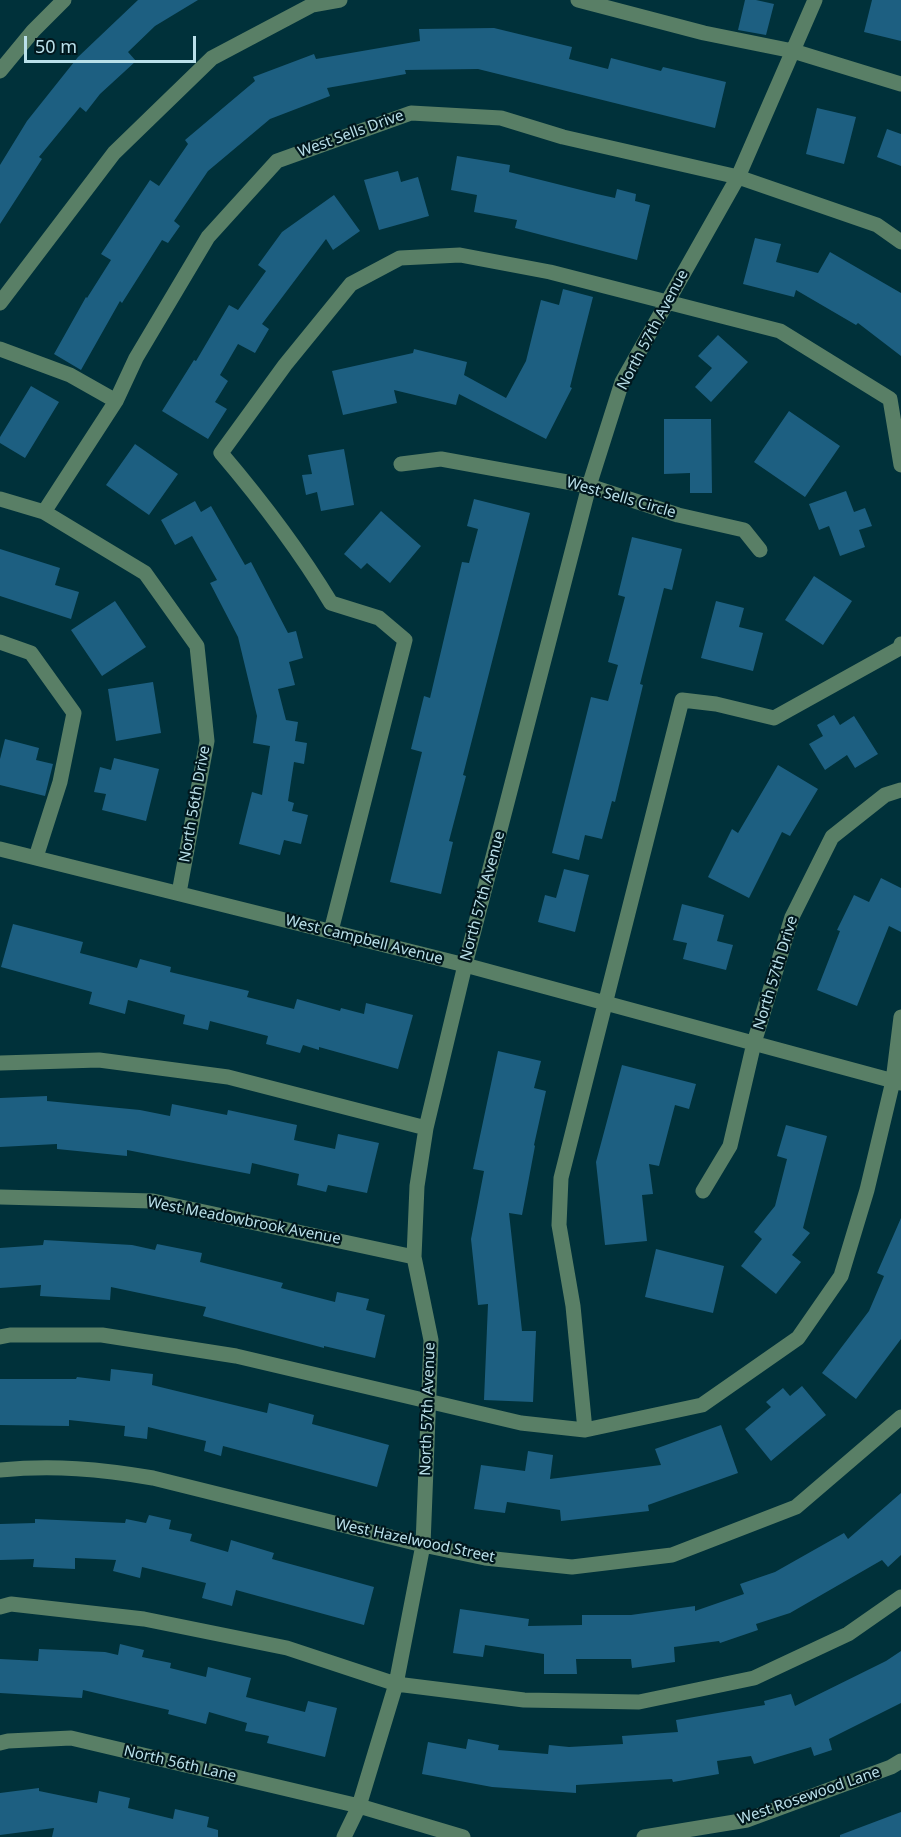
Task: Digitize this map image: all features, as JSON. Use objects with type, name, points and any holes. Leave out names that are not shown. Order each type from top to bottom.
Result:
[{"type":"street","points":[[0,71],[33,31],[64,0]]},
{"type":"street","points":[[0,303],[114,153],[212,58],[312,5],[340,0]]},
{"type":"street","points":[[578,0],[704,33],[793,51],[901,84]]},
{"type":"street","name":"North 57th Avenue","points":[[344,1837],[359,1806],[396,1684],[423,1545],[431,1340],[414,1257],[417,1186],[426,1128],[465,965],[590,486],[622,382],[738,177],[815,0]]},
{"type":"street","name":"West Sells Drive","points":[[44,512],[116,401],[136,358],[208,237],[277,161],[411,113],[501,118],[563,136],[738,177],[877,225],[901,242]]},
{"type":"street","points":[[331,931],[405,640],[379,618],[331,603],[305,562],[222,453],[285,365],[351,284],[400,258],[460,255],[550,272],[780,331],[890,399],[901,465]]},
{"type":"street","points":[[0,349],[70,375],[116,401]]},
{"type":"street","name":"West Sells Circle","points":[[401,464],[441,459],[590,486],[678,515],[744,530],[760,550]]},
{"type":"street","name":"North 56th Drive","points":[[0,499],[44,512],[145,573],[197,646],[207,741],[179,893]]},
{"type":"street","points":[[0,642],[31,653],[74,713],[60,782],[36,857]]},
{"type":"street","points":[[585,1430],[573,1306],[559,1224],[561,1178],[682,700],[716,704],[774,718],[900,648],[901,644]]},
{"type":"street","name":"North 57th Drive","points":[[703,1191],[730,1146],[754,1043],[792,917],[832,837],[885,795],[901,790]]},
{"type":"street","name":"West Campbell Avenue","points":[[0,849],[465,965],[897,1082]]},
{"type":"street","points":[[0,1336],[102,1335],[236,1356],[521,1423],[585,1430],[702,1405],[798,1338],[842,1276],[897,1082],[901,1017]]},
{"type":"street","points":[[0,1063],[99,1060],[228,1077],[426,1128]]},
{"type":"street","name":"West Meadowbrook Avenue","points":[[0,1197],[153,1200],[414,1257]]},
{"type":"street","name":"West Hazelwood Street","points":[[0,1470],[58,1466],[108,1470],[153,1478],[484,1558],[572,1567],[672,1555],[796,1508],[901,1417]]},
{"type":"street","points":[[0,1607],[11,1604],[144,1618],[287,1648],[396,1684],[524,1700],[639,1702],[754,1678],[848,1634],[901,1597]]},
{"type":"street","name":"North 56th Lane","points":[[0,1743],[8,1740],[70,1738],[359,1806]]},
{"type":"street","name":"West Rosewood Lane","points":[[644,1837],[747,1820],[891,1767],[901,1761]]},
{"type":"street","points":[[359,1806],[463,1837]]},
{"type":"building","points":[[138,0],[198,0],[155,26],[128,52],[136,61],[100,94],[86,112],[80,107],[39,157],[42,159],[0,224],[0,165],[27,121],[78,57]]},
{"type":"building","points":[[745,0],[774,4],[766,35],[738,30]]},
{"type":"building","points":[[872,0],[901,0],[901,41],[864,32]]},
{"type":"building","points":[[494,28],[572,47],[569,59],[608,69],[611,58],[661,71],[663,67],[726,82],[715,128],[478,69],[405,70],[406,74],[327,88],[330,96],[270,119],[208,171],[174,221],[180,226],[168,243],[162,240],[122,303],[120,301],[81,370],[54,354],[86,297],[111,260],[101,254],[150,180],[159,186],[188,144],[185,140],[255,81],[253,77],[314,54],[316,59],[420,41],[419,29]]},
{"type":"building","points":[[817,108],[856,117],[844,164],[806,154]]},
{"type":"building","points":[[887,129],[901,134],[901,166],[877,157]]},
{"type":"building","points":[[457,156],[510,165],[509,172],[615,198],[617,189],[636,194],[635,201],[650,205],[637,260],[515,228],[517,220],[474,212],[477,195],[451,190]]},
{"type":"building","points":[[398,171],[401,182],[418,177],[429,216],[379,230],[364,180]]},
{"type":"building","points":[[334,195],[360,231],[333,250],[326,239],[262,324],[269,329],[255,353],[238,344],[220,375],[228,381],[215,402],[227,409],[208,439],[162,411],[194,360],[196,361],[229,305],[238,310],[266,271],[258,265],[282,232]]},
{"type":"building","points":[[755,238],[781,244],[776,262],[818,273],[830,252],[901,293],[901,356],[858,323],[856,325],[796,290],[794,297],[743,284]]},
{"type":"building","points":[[563,289],[593,297],[570,387],[572,388],[546,439],[459,394],[456,405],[394,390],[397,403],[343,415],[332,371],[413,353],[414,349],[467,362],[464,375],[506,398],[526,361],[541,300],[559,305]]},
{"type":"building","points":[[718,335],[748,362],[711,402],[695,387],[712,368],[698,356]]},
{"type":"building","points":[[31,386],[59,402],[25,458],[0,443],[0,437]]},
{"type":"building","points":[[789,411],[840,446],[805,497],[754,462]]},
{"type":"building","points":[[664,419],[711,419],[712,493],[690,493],[690,473],[664,474]]},
{"type":"building","points":[[135,444],[178,474],[149,515],[106,485]]},
{"type":"building","points":[[344,449],[354,505],[321,511],[317,492],[306,495],[302,475],[312,474],[308,455]]},
{"type":"building","points":[[846,491],[854,512],[865,508],[872,526],[859,530],[865,547],[840,556],[829,526],[819,530],[809,504]]},
{"type":"building","points":[[474,499],[530,513],[463,775],[466,776],[449,841],[453,842],[441,894],[390,882],[422,752],[411,749],[424,696],[430,698],[462,562],[469,563],[478,529],[467,526]]},
{"type":"building","points":[[195,501],[201,512],[211,506],[245,565],[251,562],[288,633],[296,631],[303,658],[289,662],[295,685],[278,689],[286,720],[298,722],[295,741],[307,743],[304,764],[294,762],[288,801],[294,803],[292,811],[308,815],[301,844],[284,840],[280,855],[239,844],[252,792],[262,795],[270,746],[253,743],[257,716],[238,637],[210,583],[217,580],[192,536],[175,545],[161,520]]},
{"type":"building","points":[[381,511],[421,546],[390,583],[367,563],[361,569],[344,554]]},
{"type":"building","points":[[632,537],[682,549],[672,590],[664,588],[640,684],[643,685],[615,802],[612,801],[602,839],[585,835],[579,860],[552,853],[591,697],[608,701],[618,665],[608,662],[625,597],[618,595]]},
{"type":"building","points":[[0,549],[60,568],[55,585],[79,592],[71,619],[0,596]]},
{"type":"building","points":[[814,576],[852,601],[823,645],[785,620]]},
{"type":"building","points":[[115,601],[146,647],[102,676],[71,630]]},
{"type":"building","points":[[716,601],[744,608],[739,627],[763,633],[753,671],[701,658]]},
{"type":"building","points":[[153,682],[161,733],[116,741],[108,689]]},
{"type":"building","points":[[834,715],[840,725],[854,716],[878,754],[855,768],[847,755],[825,770],[809,744],[823,736],[817,725]]},
{"type":"building","points":[[5,739],[39,748],[36,760],[53,764],[45,796],[0,785],[0,759]]},
{"type":"building","points":[[114,758],[159,769],[146,821],[102,810],[106,794],[94,792],[100,767],[111,770]]},
{"type":"building","points":[[778,765],[818,789],[790,836],[782,832],[749,898],[708,877],[732,829],[738,833]]},
{"type":"building","points":[[564,869],[589,875],[575,932],[538,922],[545,895],[556,898]]},
{"type":"building","points":[[881,878],[901,888],[901,932],[889,926],[857,1006],[817,990],[840,931],[837,930],[854,895],[869,902]]},
{"type":"building","points":[[682,904],[724,915],[717,941],[733,945],[726,970],[683,959],[687,943],[673,940]]},
{"type":"building","points":[[13,924],[83,942],[80,953],[137,968],[140,959],[171,967],[170,972],[249,991],[247,997],[294,1009],[297,999],[340,1011],[341,1008],[364,1014],[366,1003],[413,1015],[398,1069],[319,1047],[319,1050],[303,1045],[300,1053],[266,1044],[268,1036],[210,1021],[208,1030],[183,1024],[185,1015],[128,1000],[125,1014],[89,1004],[92,992],[1,967]]},
{"type":"building","points":[[498,1051],[541,1061],[534,1088],[546,1091],[522,1215],[509,1213],[522,1331],[536,1331],[533,1402],[484,1400],[488,1304],[478,1305],[471,1239],[484,1171],[473,1169]]},
{"type":"building","points":[[622,1065],[696,1084],[689,1109],[675,1105],[659,1166],[649,1164],[653,1194],[642,1195],[647,1241],[605,1245],[596,1162]]},
{"type":"building","points":[[47,1096],[47,1101],[140,1110],[170,1116],[172,1104],[227,1115],[228,1110],[297,1125],[294,1140],[335,1149],[338,1134],[379,1143],[367,1193],[328,1185],[326,1192],[297,1185],[299,1174],[252,1163],[250,1174],[127,1150],[127,1156],[57,1149],[57,1144],[0,1147],[0,1098]]},
{"type":"building","points":[[786,1125],[827,1136],[803,1228],[810,1233],[792,1255],[801,1262],[776,1294],[741,1266],[762,1239],[754,1232],[775,1206],[787,1159],[777,1156]]},
{"type":"building","points":[[901,1218],[901,1339],[856,1399],[822,1373],[869,1311],[884,1276],[877,1273]]},
{"type":"building","points":[[44,1240],[132,1245],[155,1250],[157,1244],[202,1253],[200,1262],[283,1283],[281,1288],[335,1302],[337,1292],[369,1299],[366,1310],[385,1315],[375,1358],[324,1346],[324,1348],[203,1316],[206,1307],[111,1287],[110,1300],[40,1296],[41,1285],[0,1288],[0,1248],[43,1245]]},
{"type":"building","points":[[656,1249],[724,1266],[713,1313],[645,1297]]},
{"type":"building","points":[[111,1369],[153,1374],[152,1385],[267,1413],[269,1403],[314,1415],[312,1424],[389,1445],[377,1487],[223,1446],[221,1456],[204,1451],[206,1441],[148,1427],[147,1439],[124,1436],[125,1426],[69,1420],[69,1426],[0,1425],[0,1379],[76,1379],[77,1377],[110,1381]]},
{"type":"building","points":[[802,1386],[826,1415],[771,1461],[745,1429],[771,1407],[766,1402],[783,1388],[790,1396]]},
{"type":"building","points":[[721,1425],[738,1473],[648,1505],[649,1511],[561,1521],[560,1510],[507,1502],[505,1513],[474,1509],[481,1465],[525,1471],[528,1451],[553,1455],[550,1479],[661,1465],[655,1449]]},
{"type":"building","points":[[901,1493],[901,1555],[888,1567],[882,1560],[790,1613],[756,1624],[758,1630],[720,1643],[719,1641],[674,1647],[675,1662],[632,1668],[631,1659],[576,1659],[577,1674],[544,1674],[544,1654],[485,1645],[483,1657],[453,1653],[460,1609],[529,1619],[528,1626],[582,1625],[582,1615],[631,1615],[695,1606],[695,1611],[744,1594],[740,1584],[775,1572],[844,1533],[848,1539]]},
{"type":"building","points":[[149,1515],[171,1520],[169,1529],[192,1534],[190,1541],[228,1552],[231,1540],[274,1553],[272,1559],[374,1587],[364,1625],[236,1590],[232,1606],[202,1598],[206,1583],[142,1567],[140,1578],[113,1571],[116,1560],[75,1558],[75,1569],[33,1567],[34,1559],[0,1560],[0,1524],[35,1523],[35,1519],[125,1523],[126,1519],[146,1523]]},
{"type":"building","points":[[120,1644],[144,1650],[142,1657],[171,1663],[170,1668],[206,1677],[208,1667],[251,1678],[246,1697],[305,1712],[308,1701],[337,1708],[325,1757],[267,1743],[269,1736],[245,1731],[247,1723],[209,1712],[206,1724],[168,1714],[169,1710],[83,1690],[82,1698],[0,1693],[0,1659],[38,1661],[39,1649],[105,1652],[118,1655]]},
{"type":"building","points":[[901,1651],[901,1703],[829,1739],[832,1750],[814,1756],[811,1747],[754,1764],[751,1756],[717,1761],[719,1774],[673,1782],[672,1779],[576,1785],[576,1793],[492,1787],[422,1774],[428,1742],[466,1749],[468,1739],[499,1745],[498,1750],[548,1754],[549,1745],[569,1747],[623,1744],[622,1736],[678,1732],[676,1720],[765,1705],[764,1701],[791,1694],[795,1706],[886,1661]]},
{"type":"building","points":[[39,1788],[39,1791],[97,1803],[99,1791],[130,1798],[128,1808],[173,1819],[175,1809],[209,1817],[207,1827],[218,1830],[218,1837],[52,1837],[54,1828],[0,1835],[0,1793]]},
{"type":"building","points":[[901,1812],[901,1837],[840,1837],[840,1835]]}]
